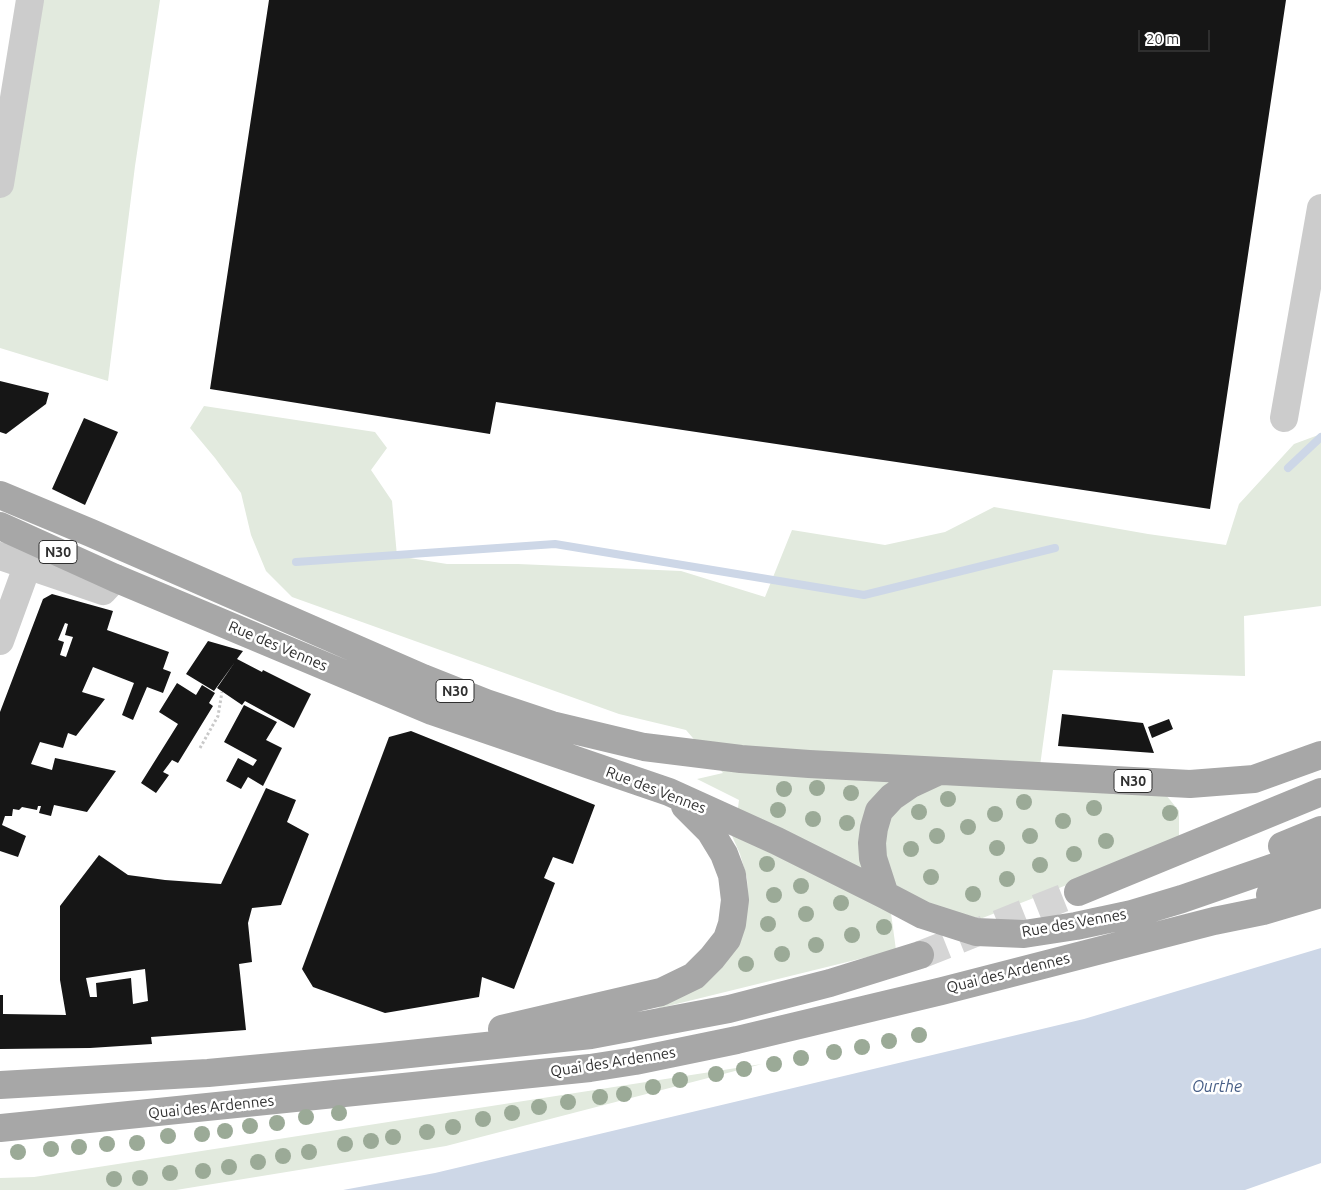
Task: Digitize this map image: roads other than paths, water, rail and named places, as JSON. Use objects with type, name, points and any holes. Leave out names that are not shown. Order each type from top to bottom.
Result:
[{"type":"main road","name":"Rue des Vennes","points":[[0,494],[423,678],[486,703],[552,725],[629,744],[677,752],[810,764],[1190,784],[1254,779],[1321,755]]},
{"type":"main road","name":"N30","points":[[0,526],[115,578]]},
{"type":"main road","name":"Rue des Vennes","points":[[115,578],[432,711],[668,792],[777,841],[923,915],[976,932],[1024,934],[1132,914],[1182,899],[1321,850]]},
{"type":"main road","points":[[885,895],[873,858],[872,843],[879,811],[892,797],[911,784],[940,771]]},
{"type":"main road","points":[[382,1057],[661,992],[694,976],[727,939],[732,924],[735,900],[732,875],[724,854],[710,832],[697,817],[668,792]]},
{"type":"main road","points":[[1078,892],[1321,792]]},
{"type":"main road","points":[[1082,924],[1321,830]]},
{"type":"main road","name":"Quai des Ardennes","points":[[1214,921],[1321,871]]},
{"type":"main road","name":"Quai des Ardennes","points":[[0,1128],[581,1069],[635,1061],[736,1040],[942,991],[1214,921],[1263,911],[1321,894]]},
{"type":"main road","name":"Quai des Ardennes","points":[[0,1085],[208,1073],[382,1057],[591,1034],[729,1009],[830,983],[920,955]]},
{"type":"street","points":[[0,184],[30,0]]},
{"type":"street","points":[[1284,418],[1321,208]]},
{"type":"street","points":[[0,556],[103,591],[115,578]]},
{"type":"street","points":[[0,641],[28,564]]},
{"type":"water","name":"Ourthe","points":[[1321,948],[1321,1163],[1245,1190],[343,1190],[435,1173],[1084,1019]]},
{"type":"waterway","points":[[1288,468],[1321,437]]},
{"type":"waterway","points":[[296,562],[555,544],[864,595],[1055,548]]},
{"type":"tunnel","points":[[920,955],[1078,892]]}]
